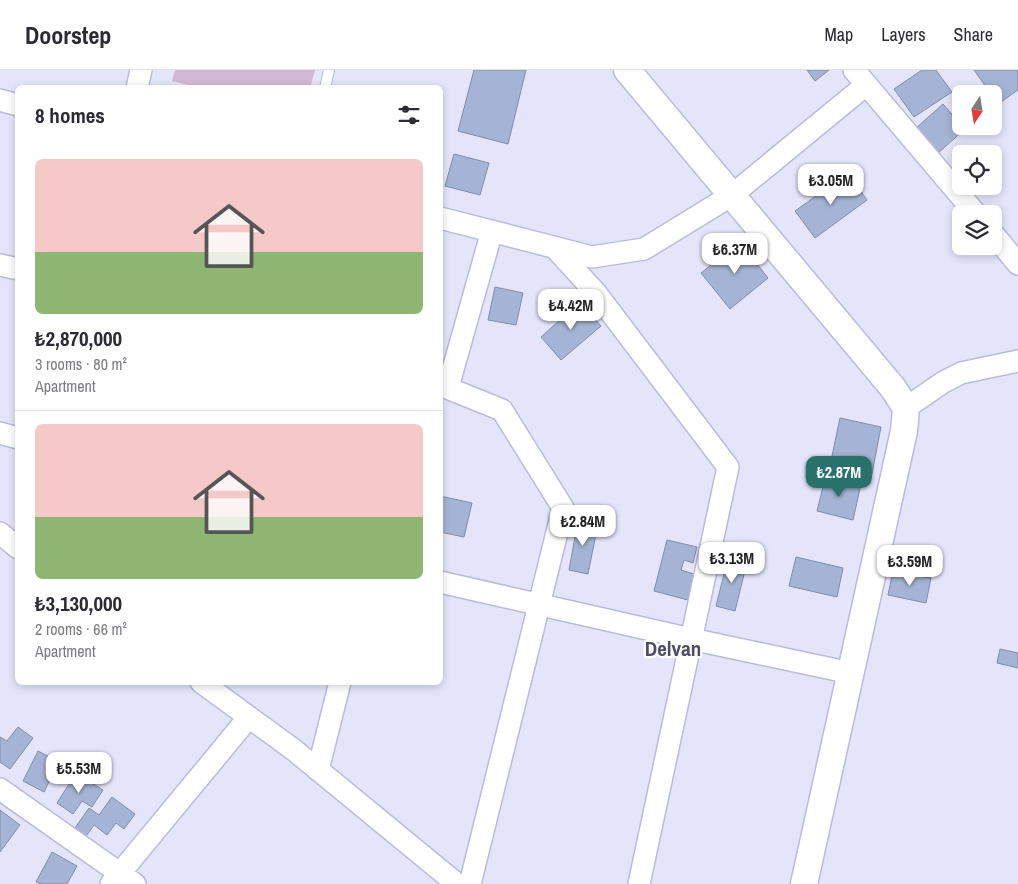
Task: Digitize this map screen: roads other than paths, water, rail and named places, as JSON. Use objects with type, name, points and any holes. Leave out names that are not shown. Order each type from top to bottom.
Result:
[{"type":"street","points":[[138,85],[141,70]]},
{"type":"street","points":[[627,70],[893,388],[906,408],[904,431],[804,884]]},
{"type":"street","points":[[443,219],[592,258],[644,249],[732,196],[860,78],[968,205]]},
{"type":"street","points":[[0,100],[15,104]]},
{"type":"street","points":[[470,884],[563,508],[502,410],[444,386],[492,231]]},
{"type":"street","points":[[1002,245],[1018,264]]},
{"type":"street","points":[[556,248],[596,293],[728,467],[639,884]]},
{"type":"street","points":[[0,264],[15,268]]},
{"type":"street","points":[[906,408],[942,383],[961,373],[1018,361]]},
{"type":"street","points":[[0,433],[15,437]]},
{"type":"street","points":[[0,533],[15,546]]},
{"type":"street","points":[[443,583],[691,639],[851,672]]},
{"type":"street","points":[[205,685],[318,770],[457,884]]},
{"type":"street","points":[[318,770],[339,685]]},
{"type":"street","points":[[0,789],[122,881],[249,717]]},
{"type":"lane","points":[[326,85],[329,70]]},
{"type":"district","name":"Delvan","points":[[673,648]]}]
